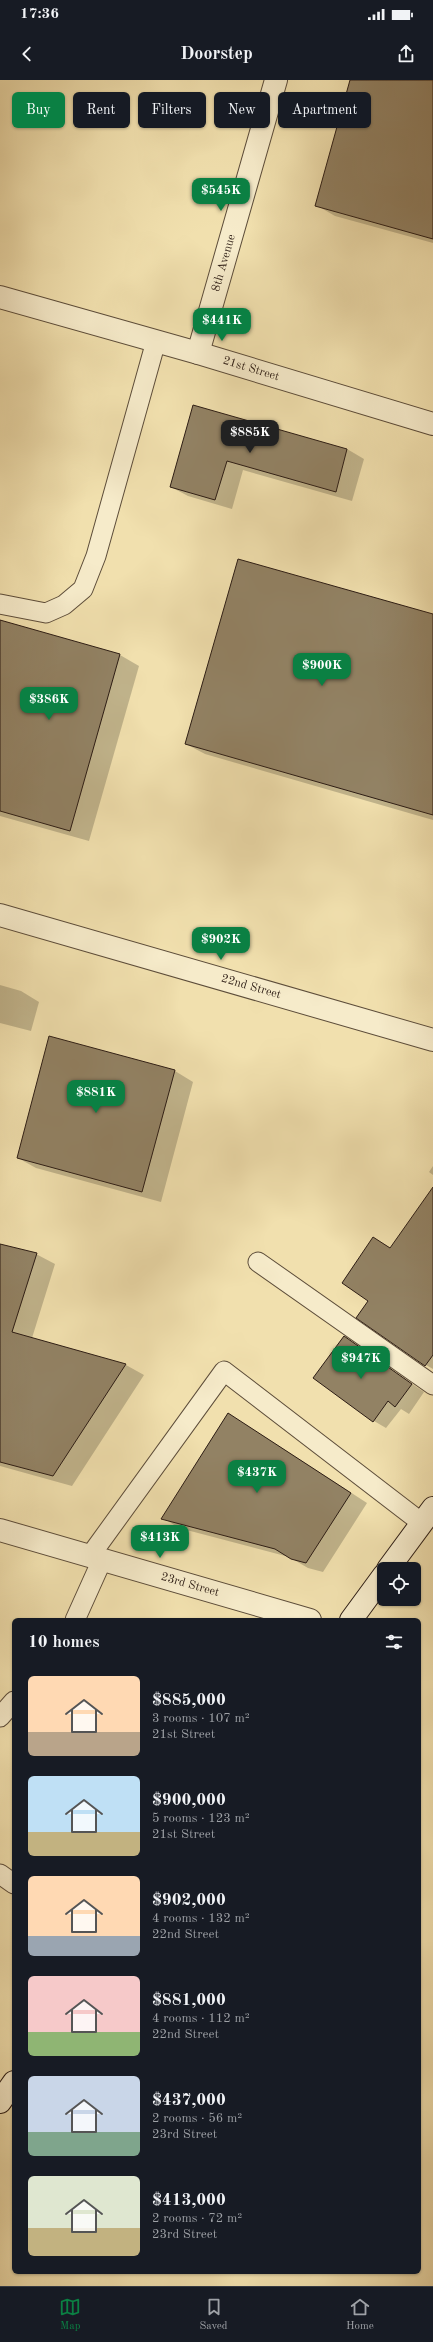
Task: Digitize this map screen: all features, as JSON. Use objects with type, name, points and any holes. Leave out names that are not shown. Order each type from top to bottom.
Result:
[{"type":"street","name":"8th Avenue","points":[[198,353],[276,80]]},
{"type":"street","name":"21st Street","points":[[0,297],[198,353],[433,424]]},
{"type":"street","name":"22nd Street","points":[[0,915],[433,1040]]},
{"type":"street","points":[[393,1562],[428,1516]]},
{"type":"street","name":"23rd Street","points":[[0,1530],[303,1618]]},
{"type":"street","points":[[352,1618],[377,1585]]},
{"type":"street","points":[[0,2102],[12,2085]]},
{"type":"lane","points":[[0,604],[46,613],[64,605],[83,589],[96,556],[156,341]]},
{"type":"lane","points":[[258,1262],[433,1385]]},
{"type":"lane","points":[[76,1618],[96,1558],[224,1371],[428,1516]]},
{"type":"lane","points":[[0,1717],[12,1703]]},
{"type":"lane","points":[[0,1874],[12,1883]]},
{"type":"building","points":[[350,80],[433,80],[433,239],[315,206],[337,128],[371,128],[371,92],[347,92]]},
{"type":"building","points":[[193,405],[347,449],[336,492],[227,461],[215,500],[170,487]]},
{"type":"building","points":[[238,559],[433,614],[433,815],[185,744]]},
{"type":"building","points":[[0,620],[120,654],[70,831],[0,811]]},
{"type":"building","points":[[49,1036],[175,1070],[142,1192],[17,1158]]},
{"type":"building","points":[[433,1187],[433,1355],[425,1366],[356,1318],[368,1301],[342,1283],[373,1237],[390,1248]]},
{"type":"building","points":[[0,1244],[37,1253],[12,1332],[126,1364],[53,1476],[0,1462]]},
{"type":"building","points":[[344,1336],[412,1384],[395,1407],[388,1401],[373,1422],[313,1378]]},
{"type":"building","points":[[228,1413],[351,1493],[306,1563],[291,1559],[275,1549],[161,1519]]}]
